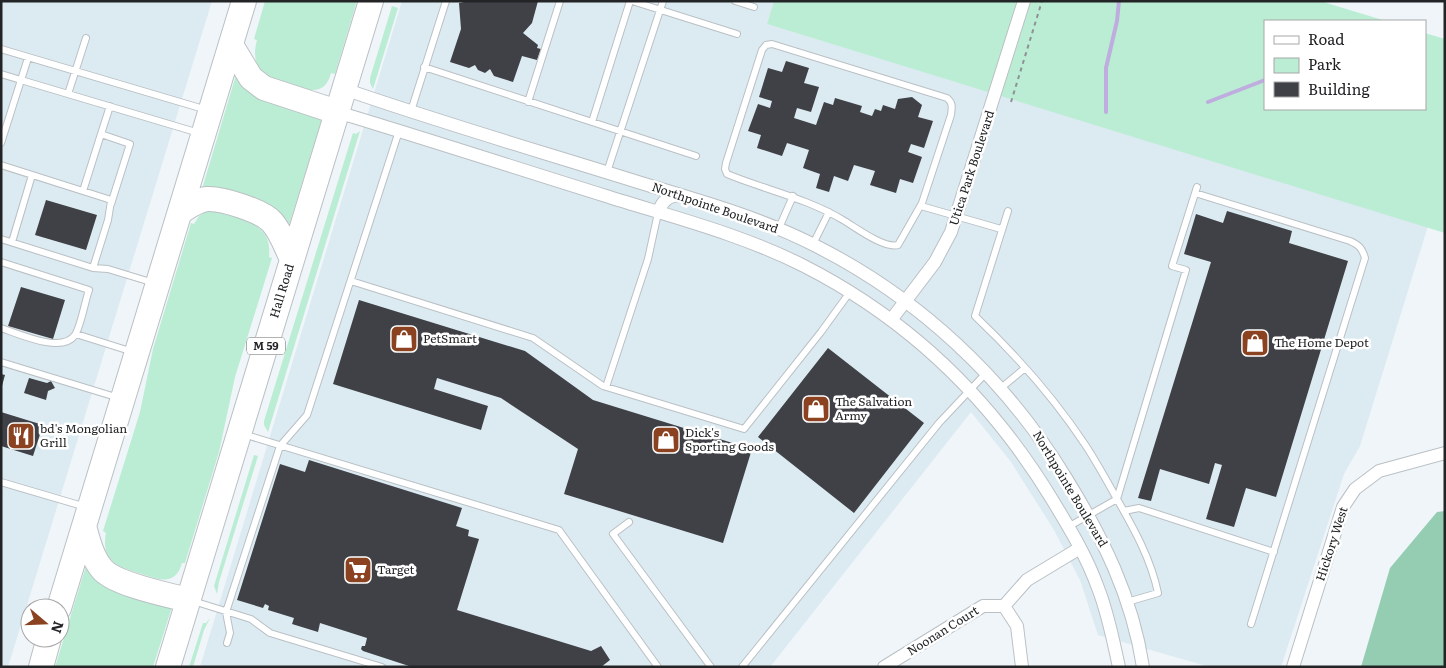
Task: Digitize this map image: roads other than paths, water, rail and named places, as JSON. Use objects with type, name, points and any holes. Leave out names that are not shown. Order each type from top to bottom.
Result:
[{"type":"highway","points":[[62,598],[244,1]]},
{"type":"highway","name":"Hall Road","points":[[168,667],[371,1]]},
{"type":"highway","points":[[231,45],[251,78],[264,88],[337,112]]},
{"type":"highway","points":[[180,212],[195,203],[208,199],[257,212],[271,221],[277,228],[292,259]]},
{"type":"highway","points":[[86,517],[96,561],[106,573],[120,580],[188,600]]},
{"type":"highway","points":[[41,667],[47,648]]},
{"type":"street","name":"Utica Park Boulevard","points":[[891,320],[941,253],[957,216],[1024,1]]},
{"type":"street","name":"Northpointe Boulevard","points":[[344,89],[741,214],[779,228],[813,244],[856,269],[906,302],[952,339],[1001,388],[1050,452],[1089,515],[1110,557],[1128,602],[1143,667]]},
{"type":"street","name":"Northpointe Boulevard","points":[[337,112],[399,130],[760,246],[801,265],[850,292],[891,320],[942,362],[995,418],[1019,448],[1080,548],[1098,587],[1110,626],[1119,667]]},
{"type":"street","points":[[486,159],[493,136]]},
{"type":"street","points":[[658,213],[660,206],[667,198],[679,195]]},
{"type":"street","name":"Hickory West","points":[[1293,667],[1342,507],[1355,490],[1379,471],[1445,453]]},
{"type":"street","points":[[1022,667],[1017,626],[1004,606],[1027,580],[1080,548]]},
{"type":"street","name":"Noonan Court","points":[[884,667],[983,606],[1004,606]]},
{"type":"lane","points":[[410,111],[446,1]]},
{"type":"lane","points":[[528,102],[560,1]]},
{"type":"lane","points":[[592,122],[631,1],[737,34]]},
{"type":"lane","points":[[607,172],[663,1]]},
{"type":"lane","points":[[735,1],[754,7]]},
{"type":"lane","points":[[68,94],[86,38]]},
{"type":"lane","points":[[772,44],[947,98],[951,101],[951,115],[921,206],[898,245],[886,245],[829,212],[793,196],[727,174],[725,169],[762,50],[766,45],[772,44]]},
{"type":"lane","points":[[1,49],[210,111]]},
{"type":"lane","points":[[1,144],[28,58]]},
{"type":"lane","points":[[424,67],[696,156]]},
{"type":"lane","points":[[1,74],[203,134]]},
{"type":"lane","points":[[83,191],[110,106]]},
{"type":"lane","points":[[227,643],[230,633],[226,612],[280,446],[307,415],[399,130]]},
{"type":"lane","points":[[93,268],[130,144],[101,134]]},
{"type":"lane","points":[[1,165],[108,199],[111,205]]},
{"type":"lane","points":[[12,242],[32,174]]},
{"type":"lane","points":[[1068,527],[1117,499],[1186,270],[1172,266],[1196,190],[1359,245],[1363,250],[1365,258],[1251,624]]},
{"type":"lane","points":[[779,228],[793,196]]},
{"type":"lane","points":[[921,206],[1001,230]]},
{"type":"lane","points":[[1008,211],[975,316],[1025,368],[1072,427],[1124,511],[1147,557],[1156,580],[1158,593],[1128,602]]},
{"type":"lane","points":[[813,244],[829,212]]},
{"type":"lane","points":[[606,387],[648,259],[658,213]]},
{"type":"lane","points":[[1,239],[93,268],[108,269],[158,284]]},
{"type":"lane","points":[[1,262],[89,290],[76,334],[68,342],[55,344],[1,328]]},
{"type":"lane","points":[[351,281],[533,338],[606,387],[744,429],[822,332],[850,292]]},
{"type":"lane","points":[[76,334],[136,353]]},
{"type":"lane","points":[[1,362],[122,399]]},
{"type":"lane","points":[[1001,388],[1025,368]]},
{"type":"lane","points":[[742,667],[939,423],[986,373]]},
{"type":"lane","points":[[240,433],[558,530],[658,667]]},
{"type":"lane","points":[[1,482],[86,517]]},
{"type":"lane","points":[[1124,511],[1139,508],[1274,552]]},
{"type":"lane","points":[[629,522],[613,534],[711,667]]},
{"type":"lane","points":[[188,600],[251,619],[270,633],[382,667]]},
{"type":"waterway","points":[[1106,112],[1106,68],[1117,21],[1119,1]]},
{"type":"waterway","points":[[1208,102],[1264,80]]},
{"type":"place","name":"PetSmart","points":[[404,339]]},
{"type":"place","name":"The Home Depot","points":[[1255,343]]},
{"type":"place","name":"The Salvation Army","points":[[816,409]]},
{"type":"place","name":"bd's Mongolian Grill","points":[[21,436]]},
{"type":"place","name":"Dick's Sporting Goods","points":[[666,440]]},
{"type":"place","name":"Target","points":[[358,570]]}]
